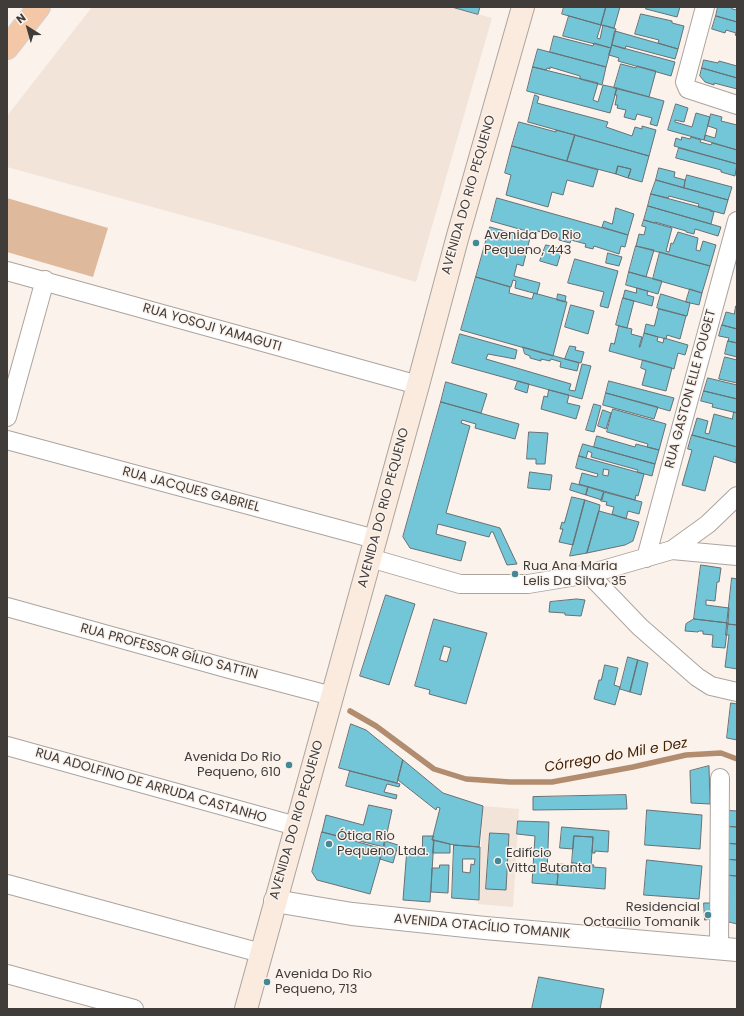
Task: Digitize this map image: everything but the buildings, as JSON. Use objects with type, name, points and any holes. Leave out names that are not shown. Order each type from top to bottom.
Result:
[{"type":"highway","points":[[7,48],[39,7]]},
{"type":"main road","name":"AVENIDA DO RIO PEQUENO","points":[[246,1009],[418,386],[456,239],[523,7]]},
{"type":"street","points":[[705,7],[685,82],[688,89],[737,105]]},
{"type":"street","name":"RUA GASTON ELLE POUGET","points":[[646,558],[737,220]]},
{"type":"street","name":"RUA YOSOJI YAMAGUTI","points":[[7,271],[45,280],[418,386]]},
{"type":"street","points":[[7,417],[45,280]]},
{"type":"street","name":"RUA JACQUES GABRIEL","points":[[7,440],[373,549],[460,584],[528,584],[589,574],[672,550]]},
{"type":"street","points":[[672,550],[708,524],[737,496]]},
{"type":"street","points":[[672,550],[737,556]]},
{"type":"street","points":[[589,574],[640,627],[697,677],[711,686],[737,692]]},
{"type":"street","name":"RUA PROFESSOR GÍLIO SATTIN","points":[[7,607],[332,696]]},
{"type":"street","name":"RUA ADOLFINO DE ARRUDA CASTANHO","points":[[7,746],[296,826]]},
{"type":"street","points":[[720,778],[728,949]]},
{"type":"street","points":[[7,884],[261,953]]},
{"type":"street","name":"AVENIDA OTACÍLIO TOMANIK","points":[[275,901],[352,914],[484,928],[728,949]]},
{"type":"street","points":[[7,974],[134,1009]]},
{"type":"shaded area","points":[[92,7],[452,7],[492,18],[416,282],[276,241],[7,167],[7,116]]},
{"type":"shaded area","points":[[7,198],[108,228],[93,277],[7,252]]},
{"type":"shaded area","points":[[483,806],[519,809],[513,907],[478,904]]},
{"type":"waterway","name":"Córrego do Mil e Dez","points":[[350,711],[376,726],[434,769],[466,779],[510,782],[552,782],[633,767],[686,755],[721,753],[737,759]]},
{"type":"place","name":"Avenida Do Rio Pequeno, 443","points":[[476,243]]},
{"type":"place","name":"Rua Ana Maria Lelis Da Silva, 35","points":[[515,574]]},
{"type":"place","name":"Avenida Do Rio Pequeno, 610","points":[[289,765]]},
{"type":"place","name":"Ótica Rio Pequeno Ltda.","points":[[329,844]]},
{"type":"place","name":"Edifício Vitta Butanta","points":[[498,861]]},
{"type":"place","name":"Residencial Octacilio Tomanik","points":[[708,915]]},
{"type":"place","name":"Avenida Do Rio Pequeno, 713","points":[[267,982]]}]
